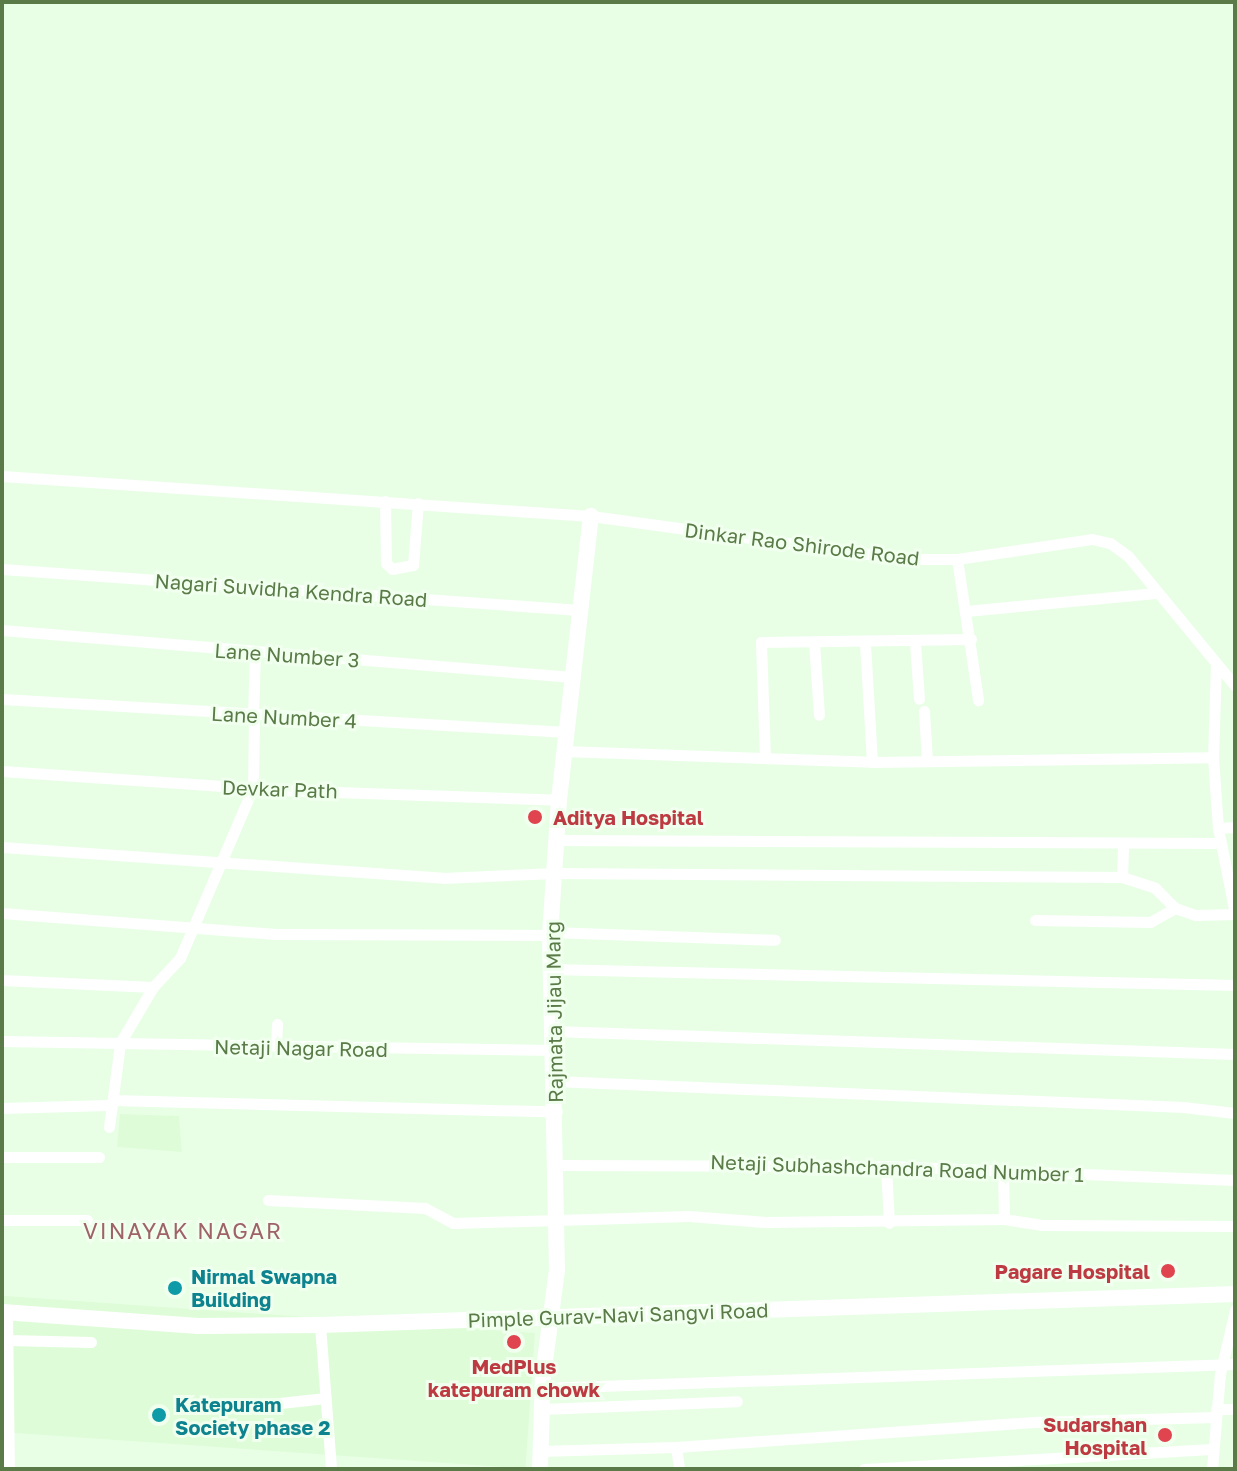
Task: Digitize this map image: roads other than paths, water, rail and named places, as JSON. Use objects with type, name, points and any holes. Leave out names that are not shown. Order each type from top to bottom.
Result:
[{"type":"street","name":"Dinkar Rao Shirode Road","points":[[2,476],[591,516],[874,555],[957,559],[1092,539],[1110,543],[1128,556],[1235,686]]},
{"type":"street","points":[[385,501],[386,563],[392,569],[413,565],[418,503]]},
{"type":"street","name":"Rajmata Jijau Marg","points":[[540,1469],[543,1388],[558,1216],[550,933],[559,800],[591,516]]},
{"type":"street","points":[[957,559],[978,700]]},
{"type":"street","name":"Nagari Suvidha Kendra Road","points":[[2,569],[580,610]]},
{"type":"street","points":[[966,611],[1158,593]]},
{"type":"street","name":"Lane Number 3","points":[[2,630],[572,677]]},
{"type":"street","points":[[765,758],[761,642],[865,644],[971,639]]},
{"type":"street","points":[[814,642],[819,715]]},
{"type":"street","points":[[915,642],[919,699]]},
{"type":"street","points":[[865,644],[872,762]]},
{"type":"street","points":[[109,1127],[120,1043],[153,987],[180,958],[253,788],[255,653]]},
{"type":"street","points":[[2,847],[221,866],[443,878],[555,873],[1122,877],[1155,888],[1175,908],[1195,915],[1235,914],[1218,828],[1213,757],[1216,663]]},
{"type":"street","name":"Lane Number 4","points":[[2,699],[566,732]]},
{"type":"street","points":[[924,711],[927,761]]},
{"type":"street","points":[[564,751],[872,762],[1213,757]]},
{"type":"street","name":"Devkar Path","points":[[2,771],[253,788],[559,800]]},
{"type":"street","points":[[1218,828],[1235,827]]},
{"type":"street","points":[[557,840],[1123,846],[1220,843]]},
{"type":"street","points":[[1122,877],[1123,846]]},
{"type":"street","points":[[1035,920],[1150,922],[1175,908]]},
{"type":"street","points":[[2,913],[194,929],[550,933],[775,940]]},
{"type":"street","points":[[550,969],[1235,985]]},
{"type":"street","points":[[2,980],[153,987]]},
{"type":"street","points":[[276,1044],[277,1024]]},
{"type":"street","points":[[552,1031],[1235,1054]]},
{"type":"street","name":"Netaji Nagar Road","points":[[2,1041],[552,1050]]},
{"type":"street","points":[[554,1081],[1183,1107],[1235,1113]]},
{"type":"street","points":[[2,1108],[111,1103],[557,1112]]},
{"type":"street","points":[[2,1157],[99,1157]]},
{"type":"street","name":"Netaji Subhashchandra Road Number 1","points":[[558,1165],[886,1166],[1235,1180]]},
{"type":"street","points":[[886,1166],[889,1223]]},
{"type":"street","points":[[1003,1170],[1004,1219]]},
{"type":"street","points":[[268,1200],[425,1208],[453,1223],[558,1216],[889,1223],[1004,1219],[1041,1225],[1235,1226]]},
{"type":"street","points":[[2,1220],[87,1220]]},
{"type":"street","name":"Pimple Gurav-Navi Sangvi Road","points":[[4,1312],[199,1326],[320,1325],[1235,1294]]},
{"type":"street","points":[[1212,1469],[1215,1413],[1229,1364],[1235,1310]]},
{"type":"street","points":[[4,1312],[9,1469]]},
{"type":"street","points":[[320,1325],[331,1469]]},
{"type":"street","points":[[7,1340],[91,1342]]},
{"type":"street","points":[[543,1388],[1229,1364]]},
{"type":"street","points":[[243,1407],[326,1398]]},
{"type":"street","points":[[542,1409],[737,1401]]},
{"type":"street","points":[[541,1451],[676,1447],[1215,1413],[1235,1409]]},
{"type":"street","points":[[676,1447],[679,1469]]},
{"type":"street","points":[[864,1469],[1211,1449]]},
{"type":"place","name":"Aditya Hospital","points":[[535,817]]},
{"type":"place","name":"Pagare Hospital","points":[[1168,1271]]},
{"type":"place","name":"Nirmal Swapna Building","points":[[175,1288]]},
{"type":"place","name":"MedPlus katepuram chowk","points":[[514,1342]]},
{"type":"place","name":"Katepuram Society phase 2","points":[[159,1415]]},
{"type":"place","name":"Sudarshan Hospital","points":[[1165,1435]]},
{"type":"district","name":"VINAYAK NAGAR","points":[[183,1231]]}]
